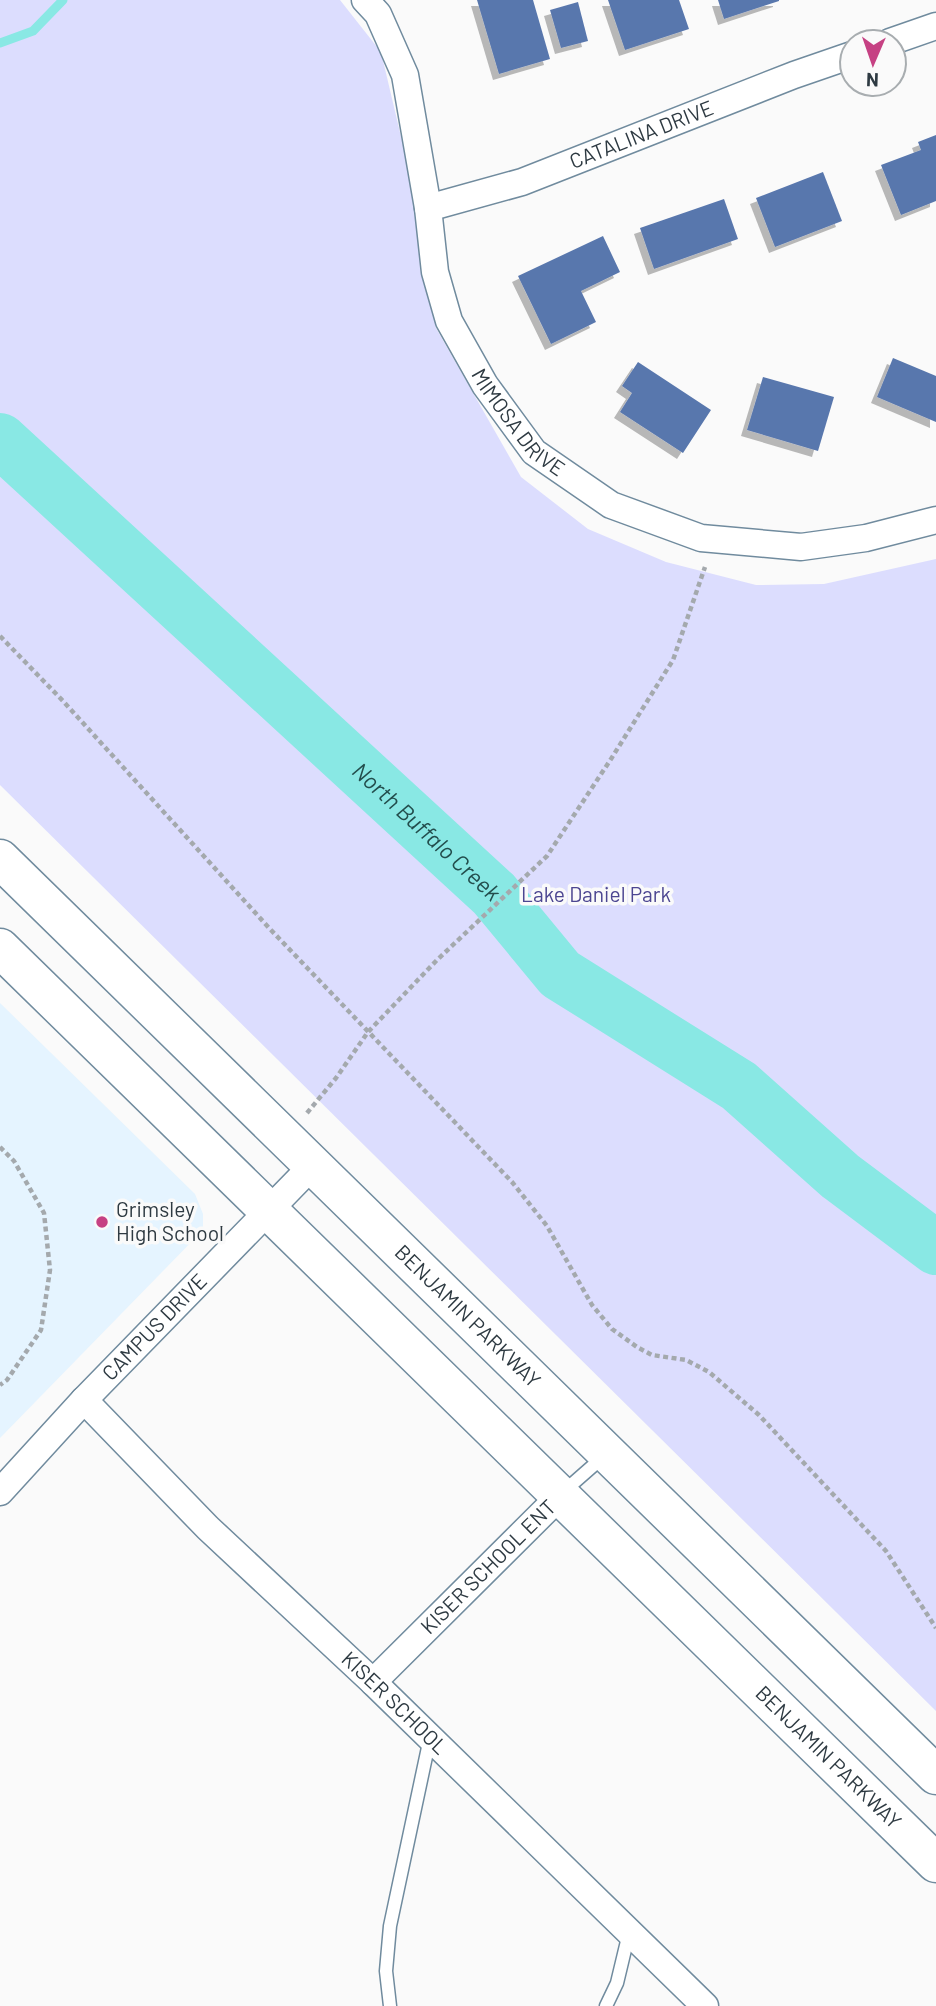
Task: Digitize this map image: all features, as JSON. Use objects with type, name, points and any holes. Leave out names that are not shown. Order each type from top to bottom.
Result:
[{"type":"main road","name":"BENJAMIN PARKWAY","points":[[0,859],[936,1775]]},
{"type":"main road","name":"BENJAMIN PARKWAY","points":[[0,948],[936,1863]]},
{"type":"street","name":"MIMOSA DRIVE","points":[[365,0],[378,14],[405,75],[428,208],[435,272],[449,321],[485,385],[534,452],[611,505],[701,538],[801,547],[866,538],[936,520]]},
{"type":"street","points":[[908,36],[936,26]]},
{"type":"street","name":"CATALINA DRIVE","points":[[428,208],[522,182],[838,60]]},
{"type":"street","name":"CAMPUS DRIVE","points":[[0,1492],[84,1400],[313,1165]]},
{"type":"street","name":"KISER SCHOOL","points":[[84,1400],[208,1528],[373,1682],[705,2006]]},
{"type":"street","name":"KISER SCHOOL ENT","points":[[373,1682],[560,1496]]},
{"type":"lane","name":"KISER SCHOOL ENT","points":[[560,1496],[606,1454]]},
{"type":"lane","points":[[390,2006],[386,1971],[390,1926],[430,1737]]},
{"type":"lane","points":[[606,2006],[617,1983],[629,1933]]},
{"type":"path","points":[[286,1138],[336,1078],[368,1032],[437,960],[547,856],[673,660],[712,539]]},
{"type":"path","points":[[0,636],[63,701],[270,929],[512,1182],[547,1226],[592,1305],[612,1329],[652,1355],[686,1360],[709,1371],[759,1415],[886,1551],[936,1628]]},
{"type":"path","points":[[0,1147],[14,1161],[44,1213],[50,1270],[41,1330],[7,1380],[0,1385]]},
{"type":"shaded area","name":"Grimsley High School","points":[[0,1003],[195,1194],[203,1214],[203,1230],[0,1438]]},
{"type":"green space","name":"Lake Daniel Park","points":[[0,0],[340,0],[381,52],[411,179],[436,328],[521,477],[588,529],[666,562],[756,585],[824,584],[936,559],[936,1711],[0,785]]},
{"type":"building","points":[[477,0],[533,0],[550,59],[499,74]]},
{"type":"building","points":[[608,0],[679,0],[689,29],[625,50]]},
{"type":"building","points":[[718,0],[779,0],[779,1],[724,19]]},
{"type":"building","points":[[578,2],[588,41],[561,48],[550,10]]},
{"type":"building","points":[[936,135],[936,201],[901,215],[881,165],[921,150],[918,142]]},
{"type":"building","points":[[823,172],[842,221],[775,247],[756,198]]},
{"type":"building","points":[[724,199],[738,239],[654,269],[640,228]]},
{"type":"building","points":[[603,236],[620,272],[581,291],[596,322],[551,344],[518,276]]},
{"type":"building","points":[[893,358],[936,376],[936,422],[877,397]]},
{"type":"building","points":[[638,362],[711,410],[683,453],[620,412],[632,393],[622,386]]},
{"type":"building","points":[[763,377],[834,397],[818,451],[747,430]]},
{"type":"waterway","points":[[0,43],[33,31],[63,0]]},
{"type":"waterway","name":"North Buffalo Creek","points":[[0,440],[494,894],[560,974],[739,1086],[840,1176],[936,1248]]},
{"type":"place","name":"Grimsley High School","points":[[102,1222]]}]
